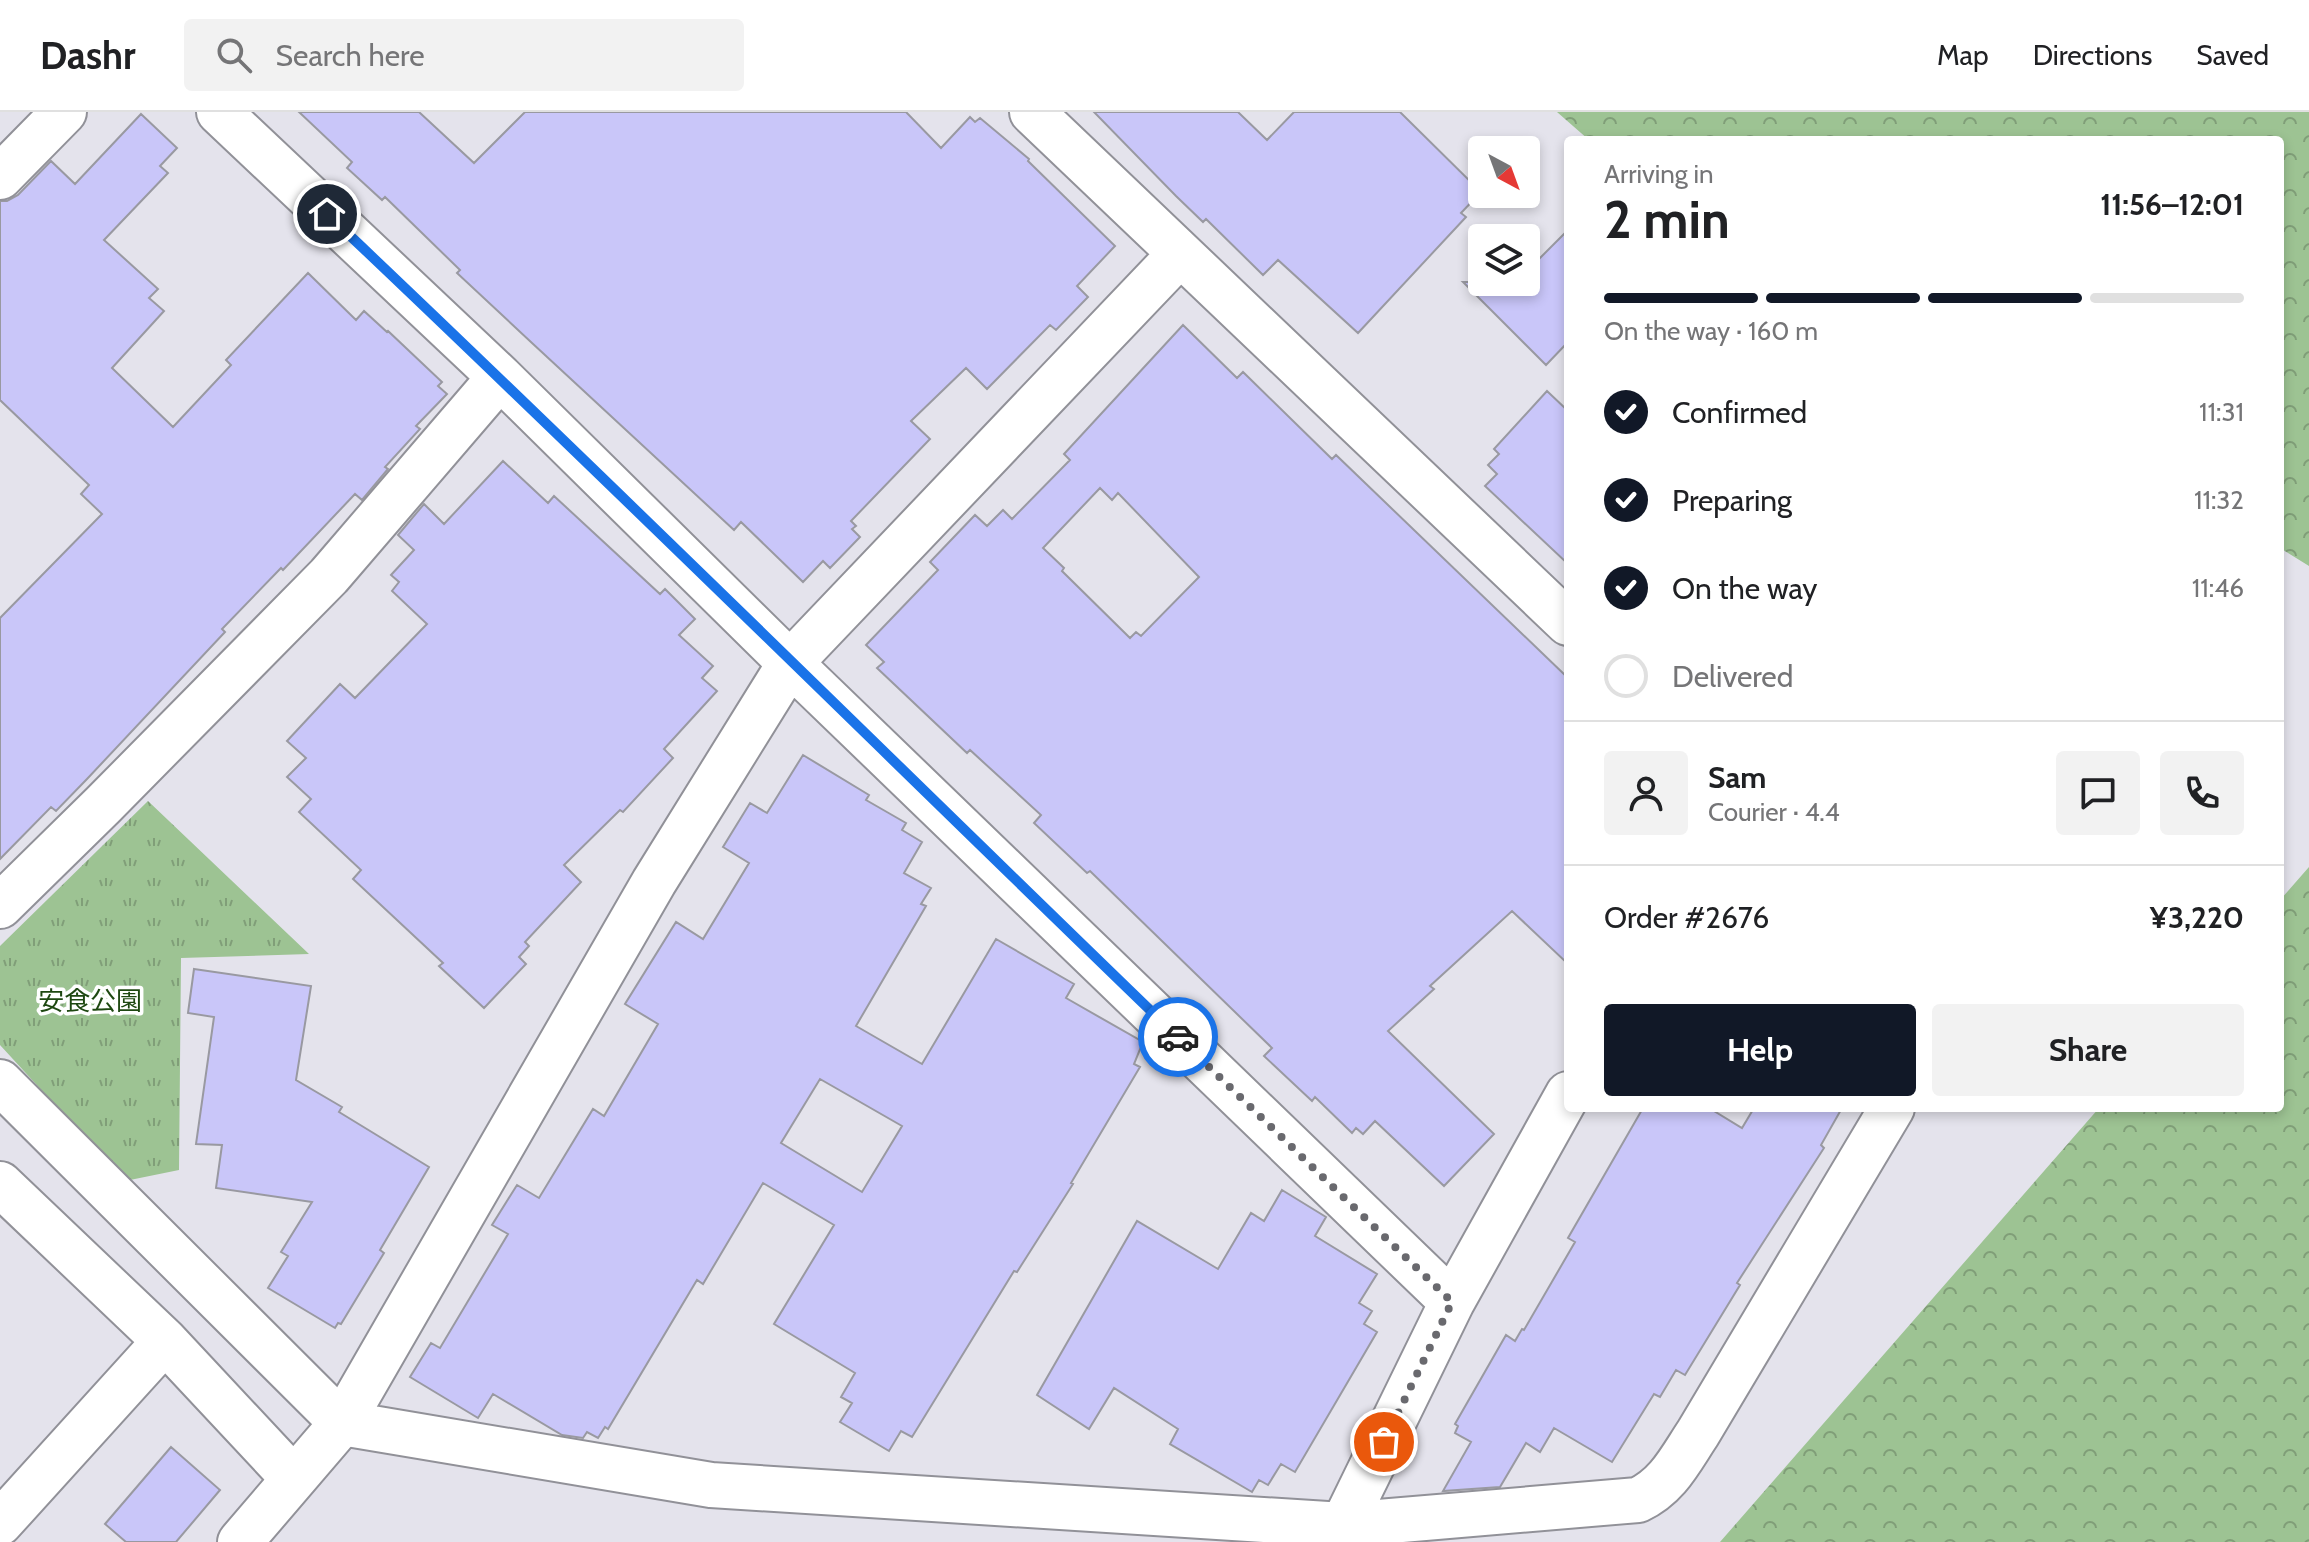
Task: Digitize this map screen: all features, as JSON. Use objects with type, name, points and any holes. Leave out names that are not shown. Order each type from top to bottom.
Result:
[{"type":"street","points":[[0,177],[64,112]]},
{"type":"street","points":[[219,112],[500,377],[790,663],[1452,1302]]},
{"type":"street","points":[[1032,112],[1564,619]]},
{"type":"street","points":[[240,1542],[342,1423],[654,882],[790,663],[1180,254]]},
{"type":"street","points":[[0,906],[329,576],[500,377]]},
{"type":"street","points":[[0,1082],[342,1423],[711,1485],[1343,1525],[1638,1500],[1653,1493],[1666,1482],[1698,1433],[1890,1112]]},
{"type":"street","points":[[1343,1525],[1452,1302],[1564,1101]]},
{"type":"street","points":[[0,1184],[165,1341],[293,1478]]},
{"type":"street","points":[[0,1523],[165,1341]]},
{"type":"green space","points":[[1557,112],[2309,112],[2309,566],[2284,550],[2284,136],[1584,136]]},
{"type":"green space","name":"安食公園","points":[[148,801],[309,954],[181,958],[179,1170],[125,1181],[0,1045],[0,946]]},
{"type":"green space","points":[[2309,867],[2309,1542],[1720,1542],[2096,1112],[2284,1112],[2284,895]]},
{"type":"building","points":[[299,112],[419,112],[474,163],[525,112],[906,112],[941,148],[970,117],[975,122],[980,118],[1029,159],[1115,246],[1077,286],[1088,297],[1056,330],[1050,325],[987,389],[966,368],[911,421],[930,439],[851,521],[856,526],[852,529],[860,537],[830,568],[823,561],[803,582],[741,522],[734,530],[532,343],[457,273],[460,270],[385,197],[382,200],[347,168],[352,162]]},
{"type":"building","points":[[1094,112],[1238,112],[1267,140],[1294,112],[1400,112],[1468,179],[1468,206],[1461,213],[1466,217],[1358,333],[1278,260],[1263,275],[1206,219],[1203,222]]},
{"type":"building","points":[[141,114],[177,148],[160,166],[168,173],[104,240],[158,289],[149,298],[164,311],[112,368],[173,427],[231,365],[226,360],[308,273],[356,320],[364,311],[388,331],[442,382],[438,386],[447,394],[416,426],[420,429],[385,467],[388,469],[362,500],[355,494],[222,629],[225,632],[56,811],[51,807],[0,859],[0,618],[102,514],[81,494],[89,485],[0,400],[0,201],[18,195],[51,161],[75,184]]},
{"type":"building","points":[[1564,234],[1564,346],[1546,365],[1477,296],[1540,296],[1540,258]]},
{"type":"building","points":[[1183,325],[1237,378],[1243,372],[1332,459],[1336,455],[1564,674],[1564,960],[1512,911],[1430,986],[1434,989],[1388,1031],[1494,1134],[1444,1186],[1375,1121],[1363,1134],[1356,1128],[1352,1133],[1315,1097],[1312,1101],[1264,1056],[1272,1048],[1090,871],[1087,873],[1034,823],[1041,815],[970,750],[967,753],[877,668],[884,662],[866,645],[938,570],[930,562],[975,515],[987,526],[1003,510],[1012,519],[1070,460],[1064,454]],"holes":[[[1100,488],[1112,500],[1118,493],[1199,577],[1141,636],[1136,632],[1130,638],[1043,548]]]},
{"type":"building","points":[[1547,391],[1564,407],[1564,560],[1485,486],[1497,474],[1488,465],[1499,454],[1494,449]]},
{"type":"building","points":[[503,461],[548,503],[554,496],[660,594],[665,589],[695,619],[679,635],[713,666],[702,678],[717,691],[664,749],[673,758],[623,812],[620,810],[564,865],[581,882],[525,942],[529,946],[519,957],[526,964],[484,1008],[439,966],[443,963],[353,879],[361,870],[299,812],[311,799],[287,777],[306,758],[287,741],[340,684],[355,698],[427,624],[392,591],[399,582],[391,575],[414,550],[398,535],[424,504],[444,524]]},
{"type":"building","points":[[803,755],[869,795],[866,800],[906,823],[902,830],[922,842],[904,873],[931,888],[921,904],[926,906],[856,1026],[922,1064],[996,939],[1074,984],[1066,998],[1143,1042],[1134,1064],[1140,1067],[1073,1184],[1017,1272],[1014,1271],[912,1437],[901,1431],[889,1451],[840,1422],[852,1403],[841,1397],[855,1373],[774,1324],[834,1225],[763,1183],[703,1284],[697,1280],[608,1429],[605,1427],[598,1438],[587,1432],[583,1438],[562,1435],[493,1394],[478,1418],[410,1377],[431,1343],[440,1348],[508,1234],[492,1225],[517,1185],[539,1198],[593,1109],[604,1116],[658,1024],[625,1004],[676,922],[703,939],[749,863],[723,847],[750,803],[767,813]],"holes":[[[820,1079],[902,1126],[862,1192],[781,1143]]]},
{"type":"building","points":[[194,969],[311,986],[296,1080],[342,1107],[339,1112],[429,1167],[380,1250],[384,1253],[341,1324],[338,1323],[335,1328],[268,1288],[288,1256],[281,1252],[312,1202],[216,1188],[222,1145],[196,1144],[214,1017],[188,1013]]},
{"type":"building","points":[[1641,1112],[1716,1112],[1742,1128],[1752,1112],[1840,1112],[1821,1145],[1824,1148],[1737,1283],[1740,1285],[1685,1375],[1676,1370],[1660,1397],[1654,1394],[1612,1462],[1554,1428],[1540,1452],[1526,1443],[1500,1487],[1443,1491],[1471,1442],[1455,1433],[1458,1426],[1455,1424],[1506,1335],[1515,1341],[1524,1330],[1575,1242],[1568,1238]]},
{"type":"building","points":[[1282,1190],[1326,1217],[1315,1236],[1377,1274],[1359,1303],[1372,1311],[1364,1324],[1377,1332],[1295,1472],[1281,1464],[1268,1485],[1259,1480],[1252,1492],[1170,1444],[1178,1429],[1114,1388],[1089,1429],[1037,1395],[1137,1221],[1218,1269],[1251,1213],[1264,1221]]},
{"type":"building","points":[[171,1447],[220,1490],[176,1542],[126,1542],[105,1524]]},
{"type":"way so far","points":[[1178,1037],[1452,1302],[1384,1442]]},
{"type":"route","points":[[327,214],[500,377],[790,663],[1178,1037]]}]
